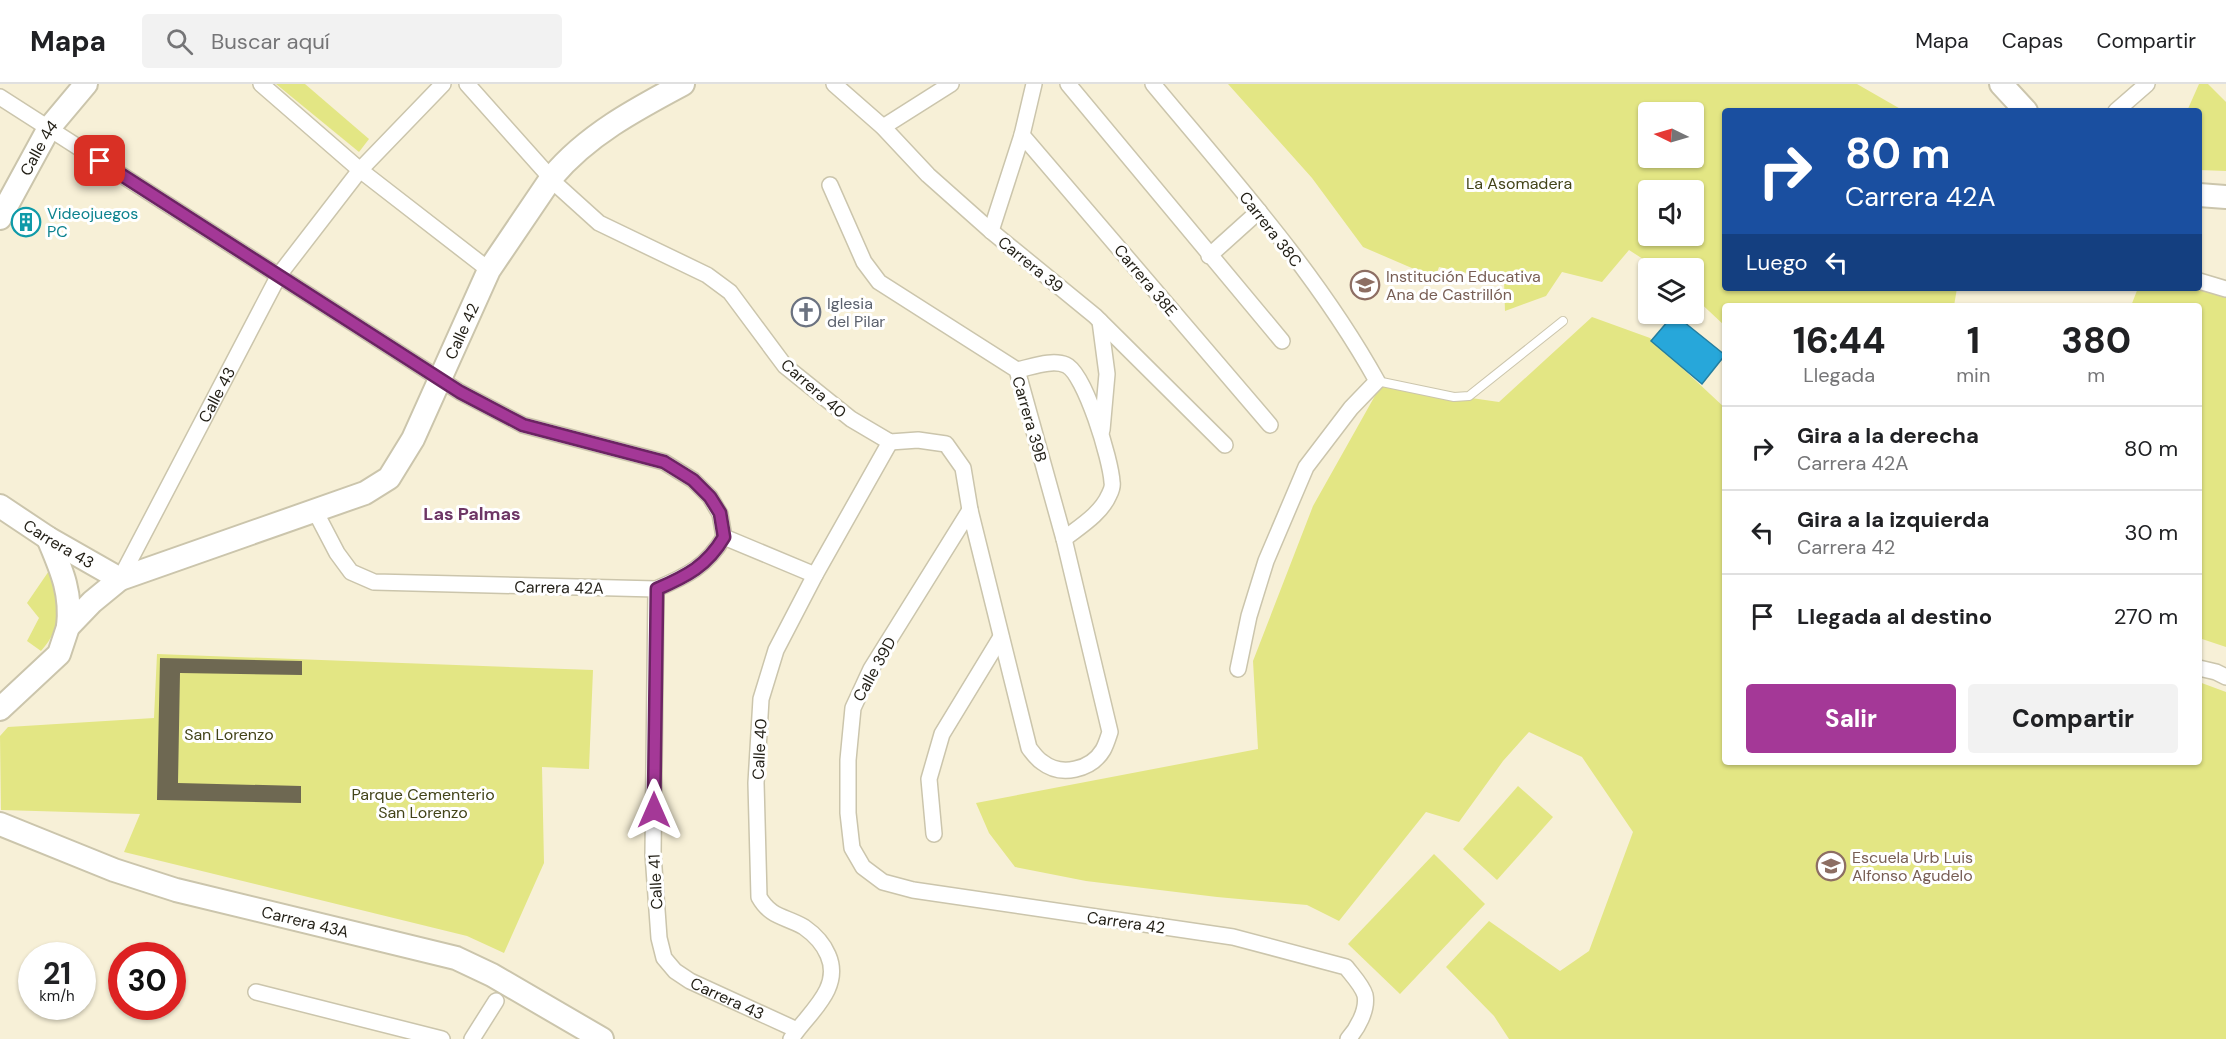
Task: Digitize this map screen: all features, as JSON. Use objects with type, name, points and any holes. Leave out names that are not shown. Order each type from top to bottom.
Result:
[{"type":"street","name":"Calle 44","points":[[0,218],[49,128],[86,84]]},
{"type":"street","points":[[261,84],[360,170],[489,270]]},
{"type":"street","name":"Calle 43","points":[[4,700],[59,654],[68,627],[92,602],[120,579],[279,275],[360,170],[443,84]]},
{"type":"street","name":"Carrera 40","points":[[467,84],[558,186],[599,223],[707,275],[730,292],[785,366],[851,419],[890,442]]},
{"type":"street","name":"Calle 42","points":[[120,579],[365,493],[389,478],[413,439],[489,270],[552,177],[586,144],[631,111],[683,84]]},
{"type":"street","name":"Carrera 39","points":[[834,84],[883,127],[928,175],[991,231],[1100,321],[1225,445]]},
{"type":"street","points":[[883,127],[951,84]]},
{"type":"street","points":[[991,231],[1022,135],[1034,84]]},
{"type":"street","points":[[1068,84],[1282,341]]},
{"type":"street","name":"Carrera 38C","points":[[1153,84],[1259,211],[1352,335],[1377,381]]},
{"type":"street","points":[[2001,84],[2023,108]]},
{"type":"street","points":[[2119,108],[2146,84]]},
{"type":"street","points":[[0,97],[460,392],[523,425],[664,462],[693,480],[710,497],[720,513],[724,537],[814,575]]},
{"type":"street","name":"Carrera 38E","points":[[1022,135],[1270,425]]},
{"type":"street","name":"Carrera 39B","points":[[830,185],[864,262],[879,282],[1017,370],[1064,539],[1110,732],[1104,749],[1092,763],[1075,770],[1057,770],[1041,762],[1029,748],[1001,637]]},
{"type":"street","points":[[2202,195],[2226,197]]},
{"type":"street","points":[[1209,256],[1259,211]]},
{"type":"street","points":[[2202,282],[2226,289]]},
{"type":"street","points":[[1100,321],[1107,374],[1102,433]]},
{"type":"street","points":[[1017,370],[1056,362],[1069,366],[1078,378],[1102,433],[1113,484],[1109,496],[1101,509],[1064,539]]},
{"type":"street","points":[[1238,669],[1266,561],[1306,467],[1351,408],[1377,381]]},
{"type":"street","points":[[890,442],[918,440],[946,444],[963,468],[970,510],[1001,637],[942,734],[930,779],[934,834]]},
{"type":"street","name":"Calle 40","points":[[794,1035],[827,993],[832,976],[830,958],[822,943],[804,927],[765,908],[759,897],[756,783],[761,699],[776,650],[814,575],[890,442]]},
{"type":"street","name":"Carrera 43","points":[[0,506],[120,579]]},
{"type":"street","name":"Carrera 42A","points":[[314,509],[337,553],[351,572],[374,582],[657,589],[694,571],[714,554],[724,537]]},
{"type":"street","name":"Calle 39D","points":[[852,848],[848,813],[848,760],[853,708],[871,669],[970,510]]},
{"type":"street","points":[[48,537],[66,582],[70,608],[68,627]]},
{"type":"street","name":"Calle 41","points":[[657,589],[653,854],[659,938],[664,958]]},
{"type":"street","points":[[2202,669],[2226,677]]},
{"type":"street","name":"Carrera 43A","points":[[0,824],[114,870],[176,890],[456,958],[492,975],[602,1039]]},
{"type":"street","name":"Carrera 42","points":[[852,848],[863,867],[883,882],[913,890],[1233,937],[1346,967],[1365,993],[1365,1003],[1352,1034]]},
{"type":"street","name":"Carrera 43","points":[[664,958],[675,971],[690,981],[794,1035]]},
{"type":"street","points":[[256,992],[442,1039]]},
{"type":"street","points":[[472,1039],[496,1001]]},
{"type":"lane","points":[[1377,381],[1454,397],[1469,396],[1563,321]]},
{"type":"green space","points":[[276,84],[305,84],[369,139],[359,152]]},
{"type":"green space","name":"La Asomadera","points":[[1228,84],[1857,84],[1899,108],[1722,108],[1722,291],[1956,291],[1954,303],[1722,303],[1722,323],[1704,306],[1704,258],[1641,258],[1629,250],[1602,282],[1562,272],[1546,296],[1505,311],[1504,281],[1439,267],[1435,278],[1363,247],[1312,178]]},
{"type":"green space","points":[[2199,84],[2208,84],[2226,102],[2226,171],[2202,170],[2202,108],[2188,108]]},
{"type":"green space","points":[[2202,290],[2226,298],[2226,647],[2202,639],[2202,303],[2132,303],[2137,291]]},
{"type":"green space","points":[[1592,317],[1650,338],[1722,405],[1722,765],[2202,765],[2202,683],[2226,692],[2226,1039],[1509,1039],[1494,1016],[1446,967],[1489,921],[1560,971],[1589,951],[1633,832],[1582,757],[1529,732],[1503,761],[1459,822],[1426,812],[1339,921],[1307,905],[1086,881],[1015,867],[989,833],[976,803],[1258,749],[1253,661],[1313,506],[1381,385],[1499,402]]},
{"type":"green space","points":[[53,565],[59,610],[54,631],[41,651],[27,641],[39,618],[27,603]]},
{"type":"green space","name":"Parque Cementerio San Lorenzo","points":[[157,654],[593,670],[589,769],[542,767],[544,863],[504,953],[467,936],[124,852],[140,814],[1,810],[0,736],[8,727],[154,718]]},
{"type":"green space","points":[[1518,786],[1553,817],[1497,880],[1463,849]]},
{"type":"green space","points":[[1434,854],[1485,904],[1400,994],[1348,944]]},
{"type":"water","points":[[1665,324],[1686,324],[1722,353],[1722,359],[1702,384],[1651,341]]},
{"type":"building","points":[[160,658],[302,661],[302,675],[180,673],[178,783],[301,786],[301,803],[157,800]]},
{"type":"place","name":"Videojuegos PC","points":[[26,222]]},
{"type":"place","name":"Institución Educativa Ana de Castrillón","points":[[1365,285]]},
{"type":"place","name":"Iglesia del Pilar","points":[[806,312]]},
{"type":"place","name":"Escuela Urb Luis Alfonso Agudelo","points":[[1831,866]]},
{"type":"district","name":"Las Palmas","points":[[472,514]]},
{"type":"route","points":[[100,161],[460,392],[523,425],[664,462],[693,480],[710,497],[720,513],[724,537],[714,554],[694,571],[657,589],[654,810]]},
{"type":"park label","name":"San Lorenzo","points":[[229,734]]}]
